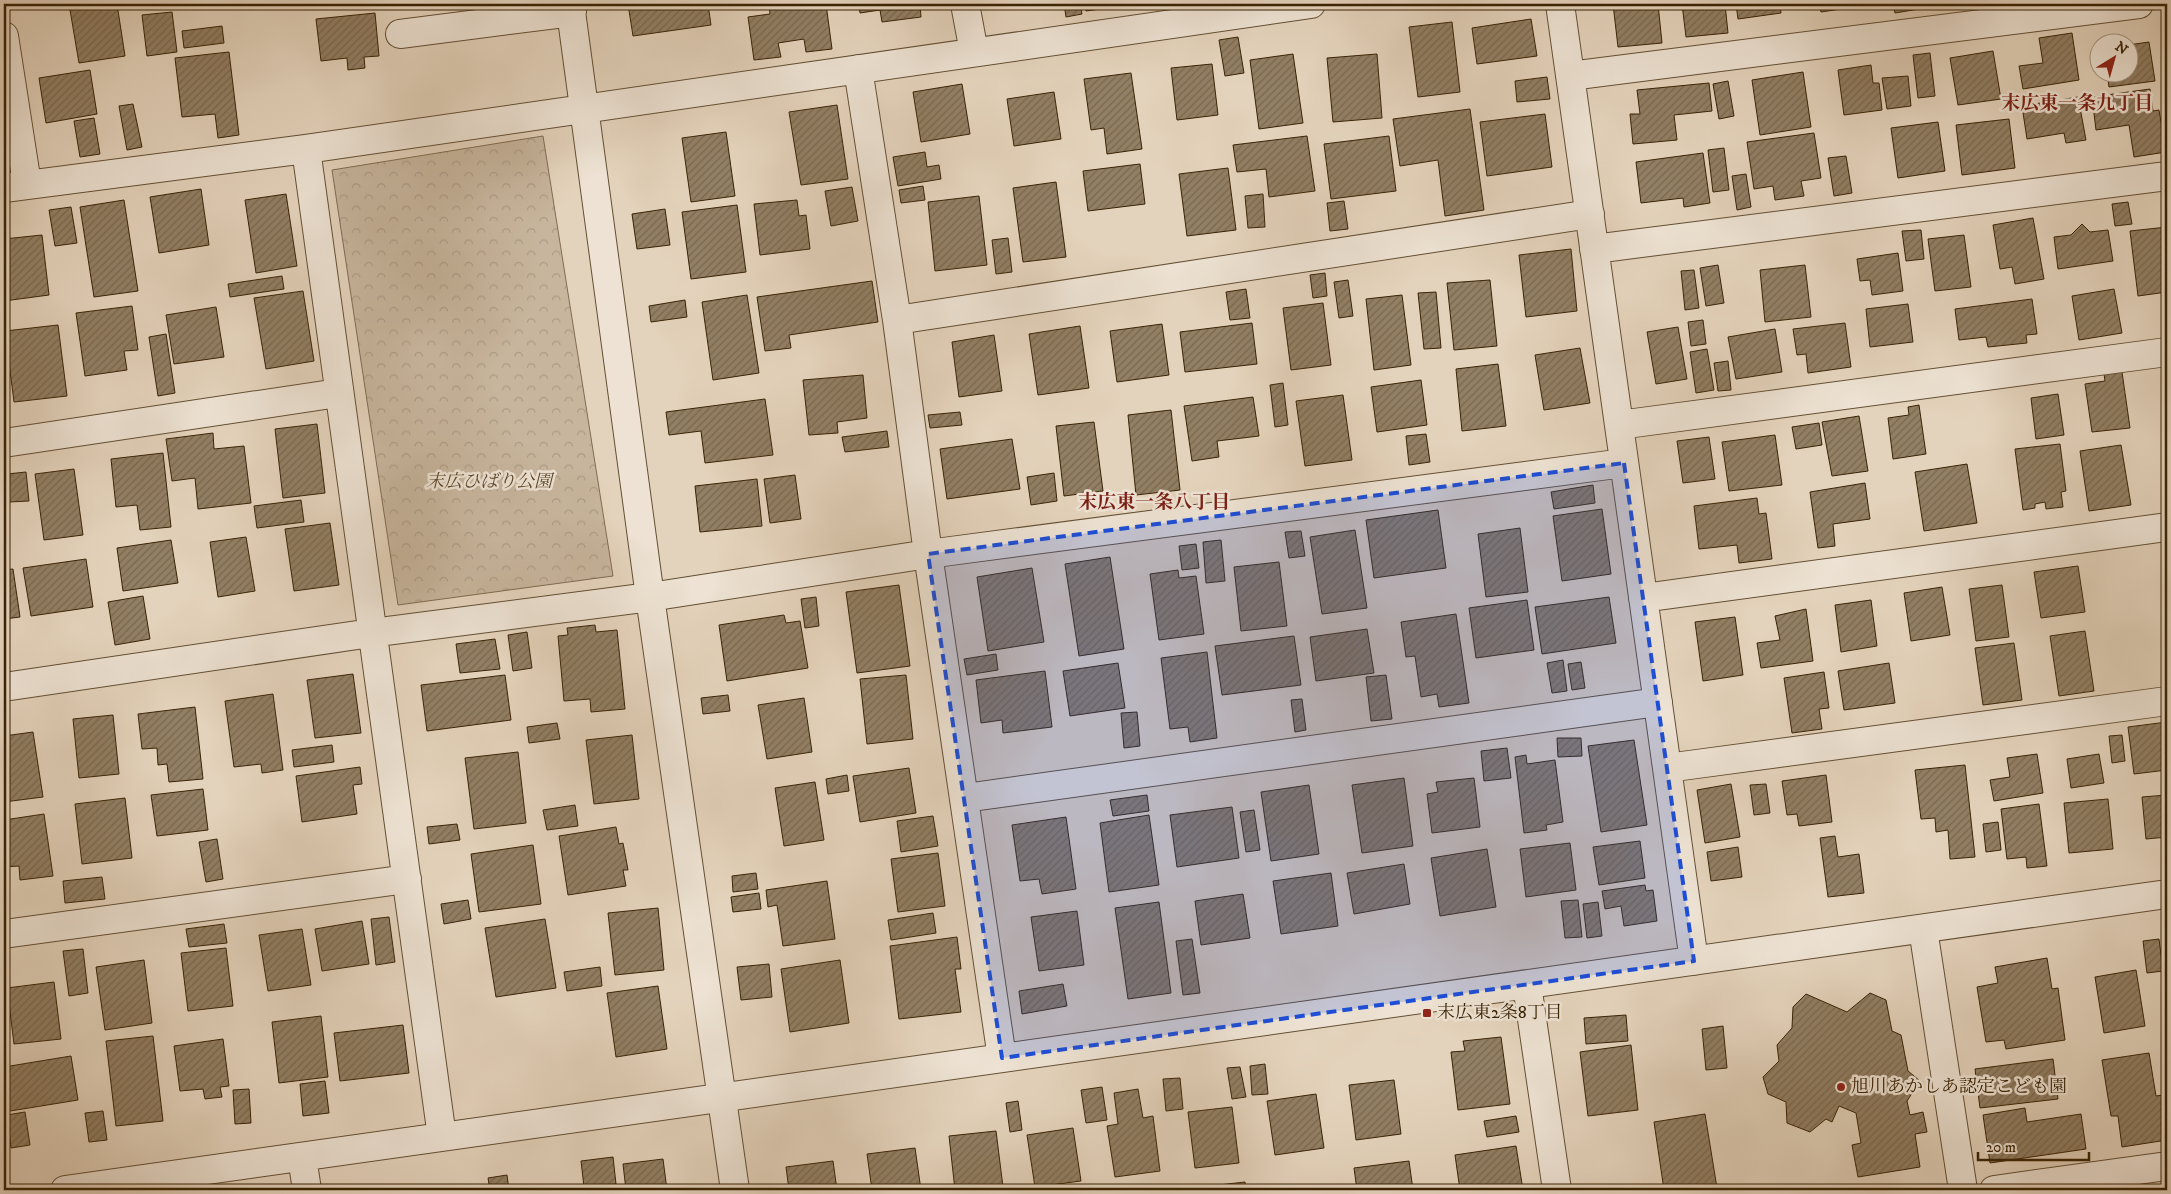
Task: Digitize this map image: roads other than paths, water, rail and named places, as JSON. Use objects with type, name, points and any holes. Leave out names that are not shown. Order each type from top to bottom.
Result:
[{"type":"street","points":[[965,4],[974,52]]},
{"type":"street","points":[[4,36],[15,186],[306,149],[1311,4]]},
{"type":"street","points":[[1560,4],[1694,961]]},
{"type":"street","points":[[1570,76],[2139,4]]},
{"type":"street","points":[[400,34],[571,8],[650,597],[735,1190]]},
{"type":"street","points":[[858,69],[897,320],[928,554],[1002,1058]]},
{"type":"street","points":[[306,149],[371,633],[442,1137]]},
{"type":"street","points":[[1594,249],[2167,176]]},
{"type":"street","points":[[897,320],[1590,214]]},
{"type":"street","points":[[1619,425],[2167,352]]},
{"type":"street","points":[[4,444],[338,393]]},
{"type":"street","points":[[4,687],[371,633],[650,597],[928,554],[1624,464]]},
{"type":"street","points":[[1643,598],[2167,528]]},
{"type":"street","points":[[1667,768],[2167,701]]},
{"type":"street","points":[[965,798],[1658,702]]},
{"type":"street","points":[[4,934],[407,879]]},
{"type":"street","points":[[66,1190],[2167,894]]},
{"type":"street","points":[[1923,929],[1963,1190]]},
{"type":"street","points":[[1527,985],[1557,1190]]},
{"type":"street","points":[[302,1157],[306,1190]]},
{"type":"street","points":[[1994,1190],[2167,1166]]},
{"type":"place","name":"末広東2条8丁目","points":[[1427,1013]]},
{"type":"place","name":"旭川あかしあ認定こども園","points":[[1841,1087]]},
{"type":"district","name":"末広東一条九丁目","points":[[2077,103]]},
{"type":"district","name":"末広東一条八丁目","points":[[1154,502]]},
{"type":"park label","name":"末広ひばり公園","points":[[489,482]]}]
